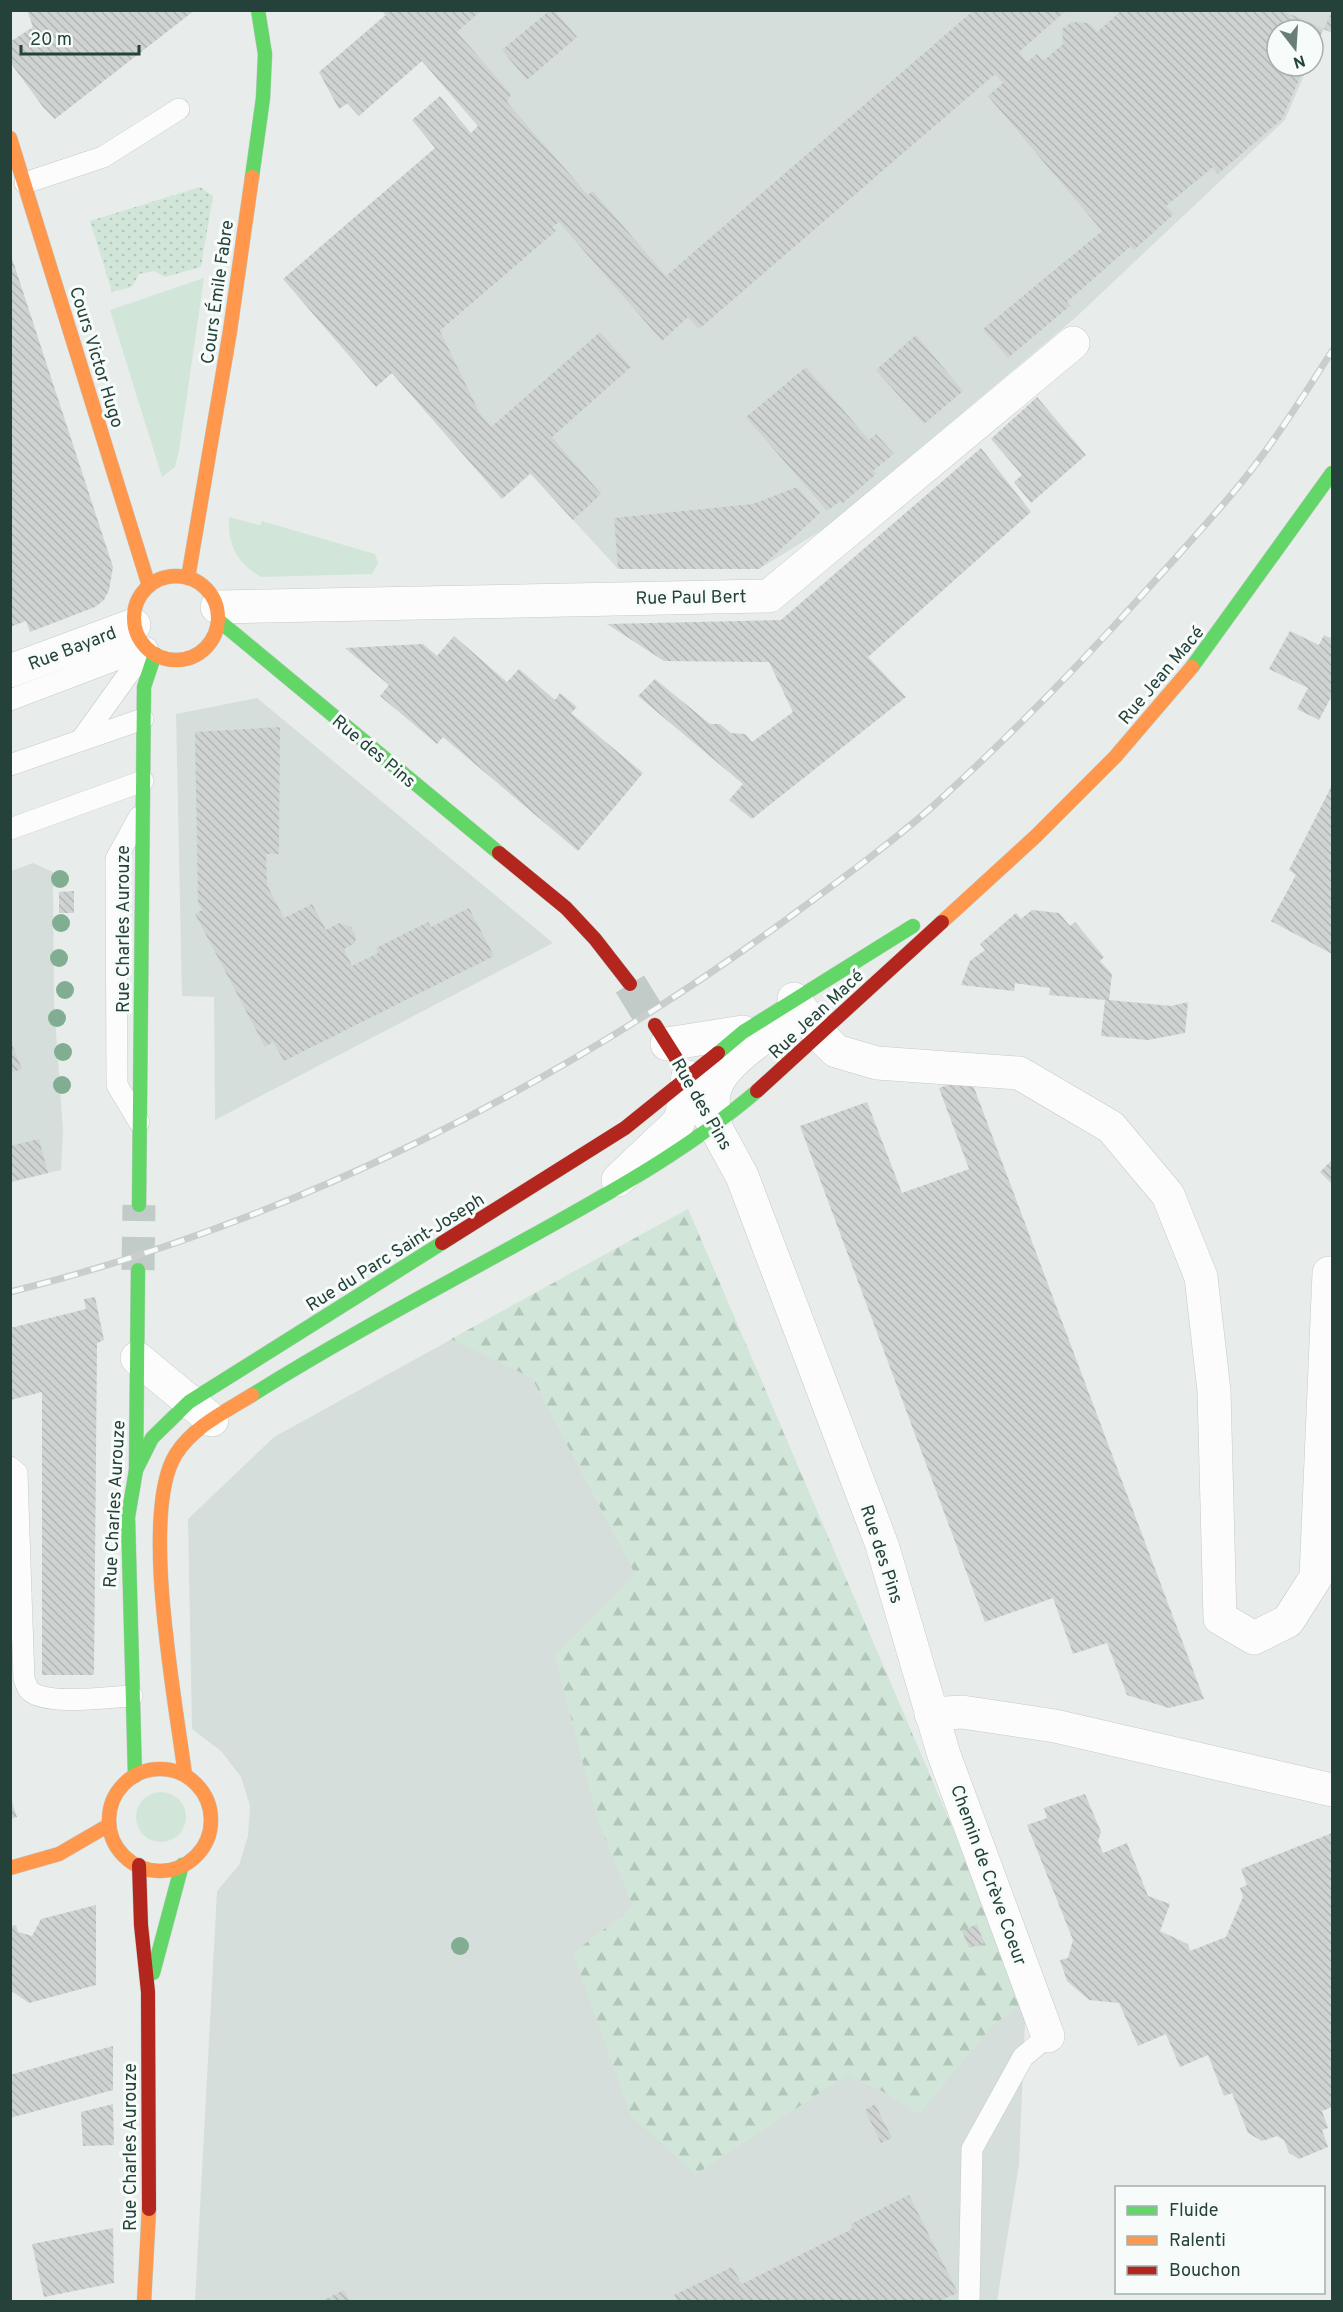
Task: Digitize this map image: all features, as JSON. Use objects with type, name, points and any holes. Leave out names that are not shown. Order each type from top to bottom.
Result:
[{"type":"main road","name":"Cours Émile Fabre","points":[[188,578],[230,331],[263,98],[265,54],[258,10]]},
{"type":"main road","name":"Cours Victor Hugo","points":[[10,138],[149,586]]},
{"type":"main road","name":"Rue Jean Macé","points":[[687,1077],[743,1032],[805,1015],[990,876],[1036,836],[1115,757],[1203,655],[1332,473]]},
{"type":"main road","points":[[142,811],[145,642],[138,600],[149,586],[167,577],[188,578],[204,587],[217,614],[211,642],[194,657],[170,660],[145,642]]},
{"type":"main road","name":"Rue des Pins","points":[[217,614],[566,908],[595,939],[630,984]]},
{"type":"main road","name":"Rue Jean Macé","points":[[858,963],[990,876]]},
{"type":"main road","name":"Rue des Pins","points":[[661,1034],[687,1077]]},
{"type":"main road","name":"Rue du Parc Saint-Joseph","points":[[185,1775],[178,1734],[160,1560],[159,1517],[165,1479],[176,1454],[188,1441],[200,1411],[625,1128],[687,1077]]},
{"type":"main road","points":[[139,1205],[140,1123]]},
{"type":"main road","name":"Rue du Parc Saint-Joseph","points":[[136,1470],[152,1438],[200,1411],[313,1357],[588,1206],[647,1172],[716,1126]]},
{"type":"main road","name":"Rue Charles Aurouze","points":[[135,1776],[128,1517],[136,1470],[138,1270]]},
{"type":"main road","points":[[157,1768],[171,1769],[185,1775],[198,1785],[207,1798],[211,1813],[211,1828],[205,1844],[196,1857],[183,1865],[157,1870],[139,1865],[118,1848],[109,1825],[114,1799],[120,1788],[135,1776],[157,1768]]},
{"type":"main road","points":[[59,1854],[109,1825]]},
{"type":"main road","points":[[10,1868],[59,1854],[118,1848]]},
{"type":"main road","name":"Rue Charles Aurouze","points":[[139,1865],[141,1925],[148,1992],[149,2212],[144,2301]]},
{"type":"main road","name":"Rue Charles Aurouze","points":[[148,1992],[183,1865]]},
{"type":"street","name":"Rue Paul Bert","points":[[217,614],[769,596],[1073,343]]},
{"type":"street","name":"Rue Bayard","points":[[10,671],[145,642]]},
{"type":"street","points":[[716,1126],[713,1104],[715,1088],[731,1064],[805,1015],[858,963]]},
{"type":"street","points":[[805,1015],[836,1051],[876,1063],[1019,1073],[1111,1127],[1168,1195],[1201,1277],[1214,1391],[1220,1618],[1254,1638],[1288,1621],[1316,1577],[1329,1273]]},
{"type":"street","points":[[661,1034],[743,1032]]},
{"type":"street","points":[[588,1206],[678,1123],[682,1114],[687,1077]]},
{"type":"street","name":"Rue des Pins","points":[[687,1077],[742,1176],[882,1545],[931,1714]]},
{"type":"street","points":[[137,1358],[200,1411]]},
{"type":"street","points":[[931,1714],[962,1712],[1055,1726],[1332,1790]]},
{"type":"street","name":"Chemin de Crève Coeur","points":[[931,1714],[1048,2036]]},
{"type":"lane","points":[[25,183],[103,158],[179,109]]},
{"type":"lane","points":[[10,700],[145,642]]},
{"type":"lane","points":[[81,740],[145,642]]},
{"type":"lane","points":[[10,765],[143,719]]},
{"type":"lane","points":[[10,829],[143,781]]},
{"type":"lane","points":[[140,1123],[117,1085],[117,859],[142,811]]},
{"type":"lane","points":[[10,1467],[17,1473],[16,1589],[24,1679],[28,1690],[40,1697],[56,1699],[132,1696]]},
{"type":"lane","points":[[969,2301],[972,2150],[1023,2057],[1048,2036]]},
{"type":"shaded area","points":[[382,11],[1332,11],[1332,33],[1325,30],[1325,18],[1265,18],[1265,78],[1303,78],[1285,120],[1075,318],[825,528],[759,569],[618,569],[531,474],[502,499],[392,373],[556,231],[471,133],[478,126],[422,61],[339,109],[319,72],[385,15]]},
{"type":"shaded area","points":[[257,698],[553,943],[215,1120],[214,997],[182,996],[176,714]]},
{"type":"shaded area","points":[[33,863],[53,872],[54,1002],[63,1131],[61,1170],[11,1182],[11,871]]},
{"type":"shaded area","points":[[688,1209],[1026,2000],[1019,2164],[997,2301],[195,2301],[217,1891],[239,1865],[248,1836],[250,1806],[241,1777],[221,1751],[192,1729],[188,1519],[274,1437]]},
{"type":"green space","points":[[200,187],[213,196],[201,267],[165,277],[154,271],[139,274],[132,287],[112,292],[90,221]]},
{"type":"green space","points":[[204,278],[179,451],[175,467],[162,477],[110,310]]},
{"type":"green space","points":[[229,517],[260,525],[262,521],[375,554],[378,563],[372,574],[261,577],[246,566],[236,553],[230,536]]},
{"type":"green space","points":[[688,1209],[1026,2000],[991,2027],[919,2114],[880,2090],[847,2075],[696,2174],[631,2116],[573,1953],[633,1907],[598,1821],[555,1656],[635,1574],[532,1378],[451,1339]]},
{"type":"green space","points":[[156,1792],[166,1792],[179,1799],[186,1812],[186,1822],[179,1835],[166,1842],[156,1842],[147,1838],[140,1831],[136,1822],[136,1812],[140,1803],[147,1796]]},
{"type":"building","points":[[27,10],[195,10],[55,119],[43,107],[10,62],[10,42],[33,27]]},
{"type":"building","points":[[382,10],[482,10],[457,32],[511,94],[507,102],[588,195],[593,191],[666,276],[974,10],[1067,10],[1019,52],[1027,62],[1037,54],[1043,61],[1063,44],[1062,29],[1072,22],[1089,23],[1097,32],[1122,10],[1281,10],[1299,18],[1265,18],[1265,78],[1300,78],[1282,119],[1218,174],[1213,167],[1166,206],[1174,214],[1134,250],[1131,246],[1067,302],[1070,306],[1008,358],[983,329],[1102,231],[988,96],[1003,83],[995,74],[699,329],[688,317],[662,341],[559,222],[552,227],[556,231],[440,331],[479,412],[491,427],[600,332],[631,367],[552,437],[601,494],[573,520],[530,473],[502,499],[392,373],[376,387],[283,279],[435,148],[412,120],[440,96],[471,133],[478,126],[422,61],[359,116],[347,103],[339,109],[319,72],[386,15]]},
{"type":"building","points":[[550,10],[554,10],[577,37],[527,80],[502,50]]},
{"type":"building","points":[[1332,10],[1332,33],[1325,30]]},
{"type":"building","points":[[10,252],[113,567],[109,590],[104,600],[95,607],[30,632],[26,621],[10,627]]},
{"type":"building","points":[[916,335],[963,391],[924,424],[876,370]]},
{"type":"building","points":[[806,367],[869,440],[876,434],[894,454],[873,471],[876,474],[842,504],[840,501],[827,511],[746,417]]},
{"type":"building","points":[[1037,397],[1086,455],[1031,503],[1014,482],[1022,475],[991,439]]},
{"type":"building","points":[[981,448],[1031,512],[868,657],[906,697],[752,819],[729,800],[743,784],[638,696],[655,679],[710,724],[720,724],[731,733],[745,734],[752,742],[793,712],[769,662],[664,661],[607,624],[781,620]]},
{"type":"building","points":[[797,487],[820,513],[759,569],[618,569],[614,518],[753,504]]},
{"type":"building","points":[[1290,631],[1319,645],[1324,635],[1332,639],[1332,700],[1330,699],[1319,720],[1297,709],[1308,688],[1269,669]]},
{"type":"building","points":[[454,636],[507,682],[519,669],[555,700],[560,693],[577,707],[571,713],[643,773],[578,851],[443,737],[437,744],[380,696],[389,685],[345,648],[423,644],[437,656]]},
{"type":"building","points":[[280,727],[279,854],[266,854],[267,885],[284,918],[312,904],[326,930],[339,923],[351,927],[356,937],[355,943],[344,949],[352,966],[378,953],[376,948],[428,922],[431,927],[469,908],[494,956],[284,1061],[273,1042],[265,1047],[195,914],[202,910],[198,903],[195,732]]},
{"type":"building","points":[[1332,785],[1332,954],[1271,921],[1296,875],[1289,870]]},
{"type":"building","points":[[74,891],[74,913],[59,913],[59,892]]},
{"type":"building","points":[[1032,910],[1059,913],[1070,926],[1075,922],[1104,957],[1100,961],[1112,974],[1109,1000],[1171,1006],[1188,1002],[1185,1033],[1148,1040],[1101,1036],[1105,1000],[1049,995],[1050,988],[1015,983],[1014,991],[961,985],[970,961],[985,950],[980,944],[1016,913],[1021,919]]},
{"type":"building","points":[[10,1040],[22,1069],[10,1073]]},
{"type":"building","points":[[970,1077],[1204,1699],[1169,1708],[1127,1695],[1107,1643],[1073,1654],[1053,1598],[985,1622],[800,1126],[867,1102],[902,1193],[969,1169],[939,1088]]},
{"type":"building","points":[[39,1139],[48,1173],[10,1182],[10,1146]]},
{"type":"building","points":[[1332,1160],[1332,1184],[1320,1172]]},
{"type":"building","points":[[95,1297],[104,1340],[97,1343],[94,1675],[42,1675],[42,1392],[10,1400],[10,1328],[86,1309],[84,1299]]},
{"type":"building","points":[[1085,1794],[1101,1832],[1098,1841],[1103,1853],[1127,1843],[1148,1896],[1170,1904],[1160,1931],[1188,1944],[1190,1951],[1226,1937],[1243,1897],[1240,1888],[1247,1885],[1241,1869],[1332,1833],[1332,2107],[1322,2111],[1328,2128],[1322,2130],[1328,2147],[1299,2159],[1289,2153],[1284,2140],[1277,2136],[1262,2141],[1248,2133],[1232,2093],[1224,2096],[1208,2055],[1180,2067],[1166,2034],[1138,2046],[1119,2003],[1089,2000],[1067,1981],[1060,1960],[1068,1958],[1073,1940],[1027,1825],[1047,1818],[1044,1808]]},
{"type":"building","points":[[10,1797],[17,1817],[10,1819]]},
{"type":"building","points":[[96,1905],[96,1985],[29,2003],[10,1990],[10,1926],[16,1925],[18,1932],[32,1936],[41,1919]]},
{"type":"building","points":[[977,1924],[984,1943],[969,1948],[962,1931]]},
{"type":"building","points":[[113,2046],[113,2090],[10,2118],[10,2075]]},
{"type":"building","points":[[113,2104],[114,2145],[83,2146],[81,2112]]},
{"type":"building","points":[[875,2104],[892,2138],[881,2143],[865,2110]]},
{"type":"building","points":[[909,2195],[958,2293],[939,2301],[678,2301],[674,2295],[732,2267],[742,2284],[852,2229],[851,2224]]},
{"type":"building","points":[[113,2228],[114,2283],[44,2297],[32,2244]]},
{"type":"building","points":[[344,2290],[350,2301],[322,2301]]},
{"type":"tunnel","points":[[630,984],[655,1025]]},
{"type":"tunnel","points":[[138,1270],[139,1205]]},
{"type":"railway","points":[[10,1292],[114,1263],[217,1228],[317,1188],[416,1143],[513,1093],[607,1039],[698,981],[787,919],[879,851],[932,807],[1014,730],[1067,676],[1118,622],[1246,477],[1332,351]]},
{"type":"traffic: fast","points":[[252,177],[263,98],[265,54],[258,10]]},
{"type":"traffic: fast","points":[[1192,667],[1332,473]]},
{"type":"traffic: fast","points":[[218,620],[499,853]]},
{"type":"traffic: fast","points":[[139,1205],[144,687],[155,654]]},
{"type":"traffic: fast","points":[[718,1053],[743,1032],[913,926]]},
{"type":"traffic: fast","points":[[252,1395],[356,1333],[620,1186],[704,1132],[757,1091]]},
{"type":"traffic: fast","points":[[136,1470],[152,1438],[189,1402],[442,1243]]},
{"type":"traffic: fast","points":[[135,1776],[128,1517],[136,1470],[138,1270]]},
{"type":"traffic: fast","points":[[153,1973],[182,1865]]},
{"type":"traffic: slow","points":[[10,138],[149,586]]},
{"type":"traffic: slow","points":[[188,578],[230,331],[252,177]]},
{"type":"traffic: slow","points":[[176,576],[192,579],[206,588],[215,602],[218,618],[215,634],[206,648],[192,657],[176,660],[160,657],[146,648],[137,634],[134,618],[137,602],[146,588],[160,579],[176,576]]},
{"type":"traffic: slow","points":[[942,922],[1036,836],[1115,757],[1192,667]]},
{"type":"traffic: slow","points":[[185,1775],[163,1609],[160,1562],[165,1481],[176,1454],[191,1436],[211,1420],[252,1395]]},
{"type":"traffic: slow","points":[[160,1769],[179,1773],[196,1784],[207,1801],[211,1820],[207,1839],[196,1856],[179,1867],[160,1871],[141,1867],[124,1856],[113,1839],[109,1820],[113,1801],[124,1784],[141,1773],[160,1769]]},
{"type":"traffic: slow","points":[[10,1868],[59,1854],[109,1825]]},
{"type":"traffic: slow","points":[[144,2302],[149,2209]]},
{"type":"traffic: jam","points":[[499,853],[566,908],[595,939],[630,984]]},
{"type":"traffic: jam","points":[[757,1091],[942,922]]},
{"type":"traffic: jam","points":[[655,1025],[688,1077]]},
{"type":"traffic: jam","points":[[442,1243],[625,1128],[718,1053]]},
{"type":"traffic: jam","points":[[139,1865],[141,1925],[148,1992],[149,2209]]}]
